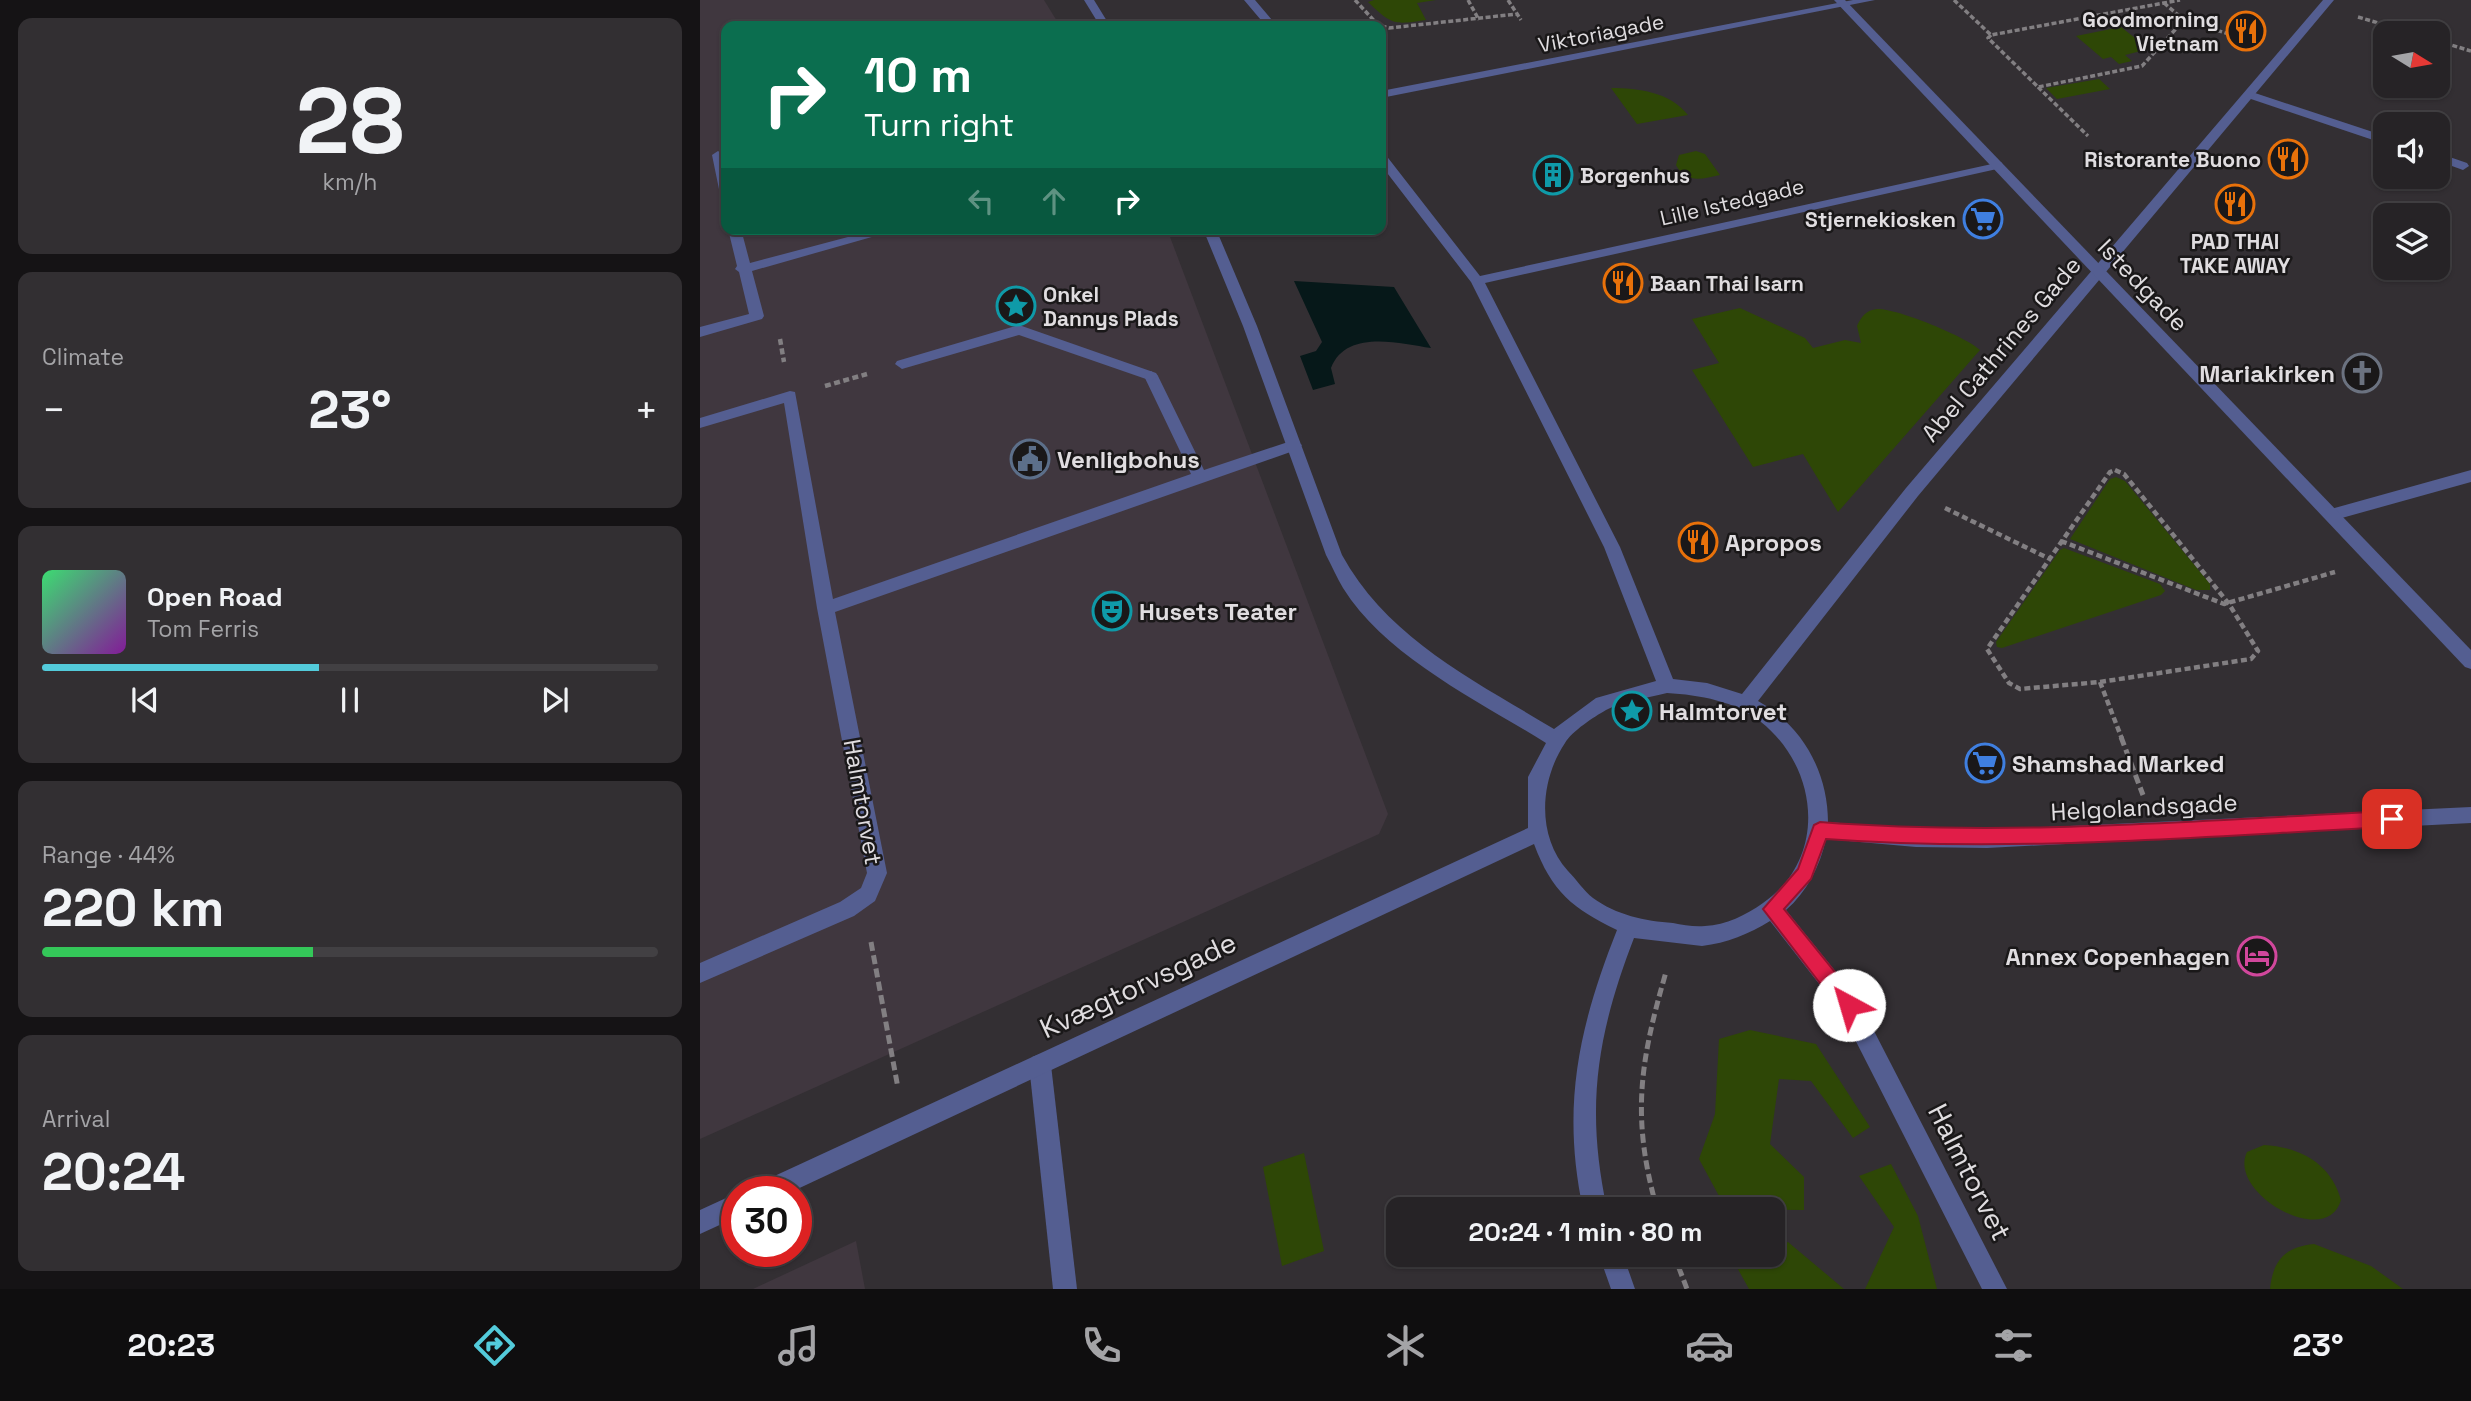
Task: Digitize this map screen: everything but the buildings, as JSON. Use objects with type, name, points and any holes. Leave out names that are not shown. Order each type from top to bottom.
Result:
[{"type":"street","points":[[1089,0],[1101,21]]},
{"type":"street","points":[[1249,0],[1268,21]]},
{"type":"street","name":"Viktoriagade","points":[[1386,94],[1841,2],[1870,0]]},
{"type":"street","name":"Istedgade","points":[[1841,2],[2471,662]]},
{"type":"street","name":"Abel Cathrines Gade","points":[[1745,704],[1802,627],[1912,492],[2326,3]]},
{"type":"street","points":[[2249,95],[2373,135]]},
{"type":"street","points":[[700,159],[721,155]]},
{"type":"street","points":[[2450,161],[2463,166]]},
{"type":"street","points":[[1386,163],[1477,281],[1612,547],[1667,686]]},
{"type":"street","name":"Lille Istedgade","points":[[1477,281],[1997,165]]},
{"type":"street","points":[[700,332],[757,316],[742,269],[735,235]]},
{"type":"street","points":[[742,269],[871,235]]},
{"type":"street","points":[[1211,235],[1340,571],[1363,605],[1408,646],[1556,740]]},
{"type":"street","points":[[902,364],[1019,330],[1151,376],[1200,477]]},
{"type":"street","points":[[700,423],[790,396]]},
{"type":"street","name":"Halmtorvet","points":[[700,974],[847,909],[868,894],[877,873],[790,396]]},
{"type":"street","points":[[827,608],[1294,445]]},
{"type":"street","points":[[2331,515],[2471,476]]},
{"type":"street","points":[[1667,686],[1708,690],[1745,704],[1768,717],[1804,757],[1821,805],[1820,830],[1805,873],[1773,909],[1729,931],[1703,936],[1655,935],[1628,928],[1595,912],[1573,894],[1544,855],[1537,833],[1532,808],[1536,784],[1543,760],[1556,740],[1569,724],[1604,700],[1624,693],[1667,686]]},
{"type":"street","name":"Helgolandsgade","points":[[1820,830],[1916,838],[1987,839],[2471,815]]},
{"type":"street","name":"Kvægtorvsgade","points":[[799,1176],[1537,833]]},
{"type":"street","name":"Halmtorvet","points":[[1773,909],[1849,1005],[1874,1047],[1995,1289]]},
{"type":"street","points":[[1593,1197],[1581,1136],[1586,1060],[1595,1017],[1628,928]]},
{"type":"street","points":[[1040,1065],[1065,1289]]},
{"type":"street","points":[[700,1222],[721,1212]]},
{"type":"street","points":[[1615,1267],[1623,1289]]},
{"type":"path","points":[[1355,0],[1374,21]]},
{"type":"path","points":[[1468,0],[1479,20]]},
{"type":"path","points":[[1508,0],[1521,20]]},
{"type":"path","points":[[1954,0],[1991,35]]},
{"type":"path","points":[[1991,35],[2179,0]]},
{"type":"path","points":[[2164,3],[2184,20],[2285,52]]},
{"type":"path","points":[[2326,3],[2378,21]]},
{"type":"path","points":[[1386,28],[1517,14]]},
{"type":"path","points":[[2038,87],[2141,66],[2184,20]]},
{"type":"path","points":[[1991,35],[1988,38],[2088,136]]},
{"type":"path","points":[[2450,45],[2471,51]]},
{"type":"path","points":[[757,316],[777,326],[790,396],[902,364]]},
{"type":"path","points":[[2119,471],[2229,604],[2258,645],[2256,656],[2100,682],[2020,689],[2009,683],[1989,654],[1989,645],[2062,541],[2110,472],[2119,471]]},
{"type":"path","points":[[1912,492],[2050,559]]},
{"type":"path","points":[[2062,541],[2217,602],[2229,604],[2374,560]]},
{"type":"path","points":[[2100,682],[2157,831]]},
{"type":"path","points":[[847,909],[866,918],[905,1127]]},
{"type":"path","points":[[1653,1197],[1645,1171],[1638,1114],[1644,1052],[1668,968]]},
{"type":"path","points":[[1678,1267],[1686,1289]]},
{"type":"shaded area","points":[[700,0],[1044,0],[1057,21],[721,21],[721,235],[1169,235],[1388,814],[1379,834],[700,1139]]},
{"type":"shaded area","points":[[1294,281],[1394,287],[1431,348],[1389,342],[1361,343],[1338,356],[1331,368],[1335,384],[1313,390],[1300,356],[1316,351],[1322,342]]},
{"type":"shaded area","points":[[856,1241],[865,1289],[753,1289],[800,1267],[812,1267],[812,1262]]},
{"type":"green space","points":[[1436,0],[1417,3],[1426,20],[1400,23],[1388,19],[1368,2]]},
{"type":"green space","points":[[2121,27],[2149,49],[2125,55],[2132,61],[2119,64],[2111,57],[2103,59],[2076,36]]},
{"type":"green space","points":[[2099,79],[2110,89],[2057,99],[2046,88]]},
{"type":"green space","points":[[1611,88],[1642,90],[1663,96],[1681,107],[1688,115],[1637,124]]},
{"type":"green space","points":[[1696,151],[1705,154],[1720,175],[1695,179],[1680,171],[1676,165],[1679,155]]},
{"type":"green space","points":[[1740,308],[1805,338],[1813,348],[1845,340],[1861,343],[1857,326],[1864,315],[1877,309],[1931,324],[1980,350],[1838,512],[1803,454],[1753,467],[1692,370],[1719,363],[1692,319]]},
{"type":"green space","points":[[2116,477],[2125,481],[2210,584],[2210,590],[2196,590],[2070,539],[2110,479]]},
{"type":"green space","points":[[2064,548],[2160,584],[2165,591],[2161,595],[2002,648],[1997,647],[1996,642]]},
{"type":"green space","points":[[1750,1030],[1816,1044],[1870,1127],[1853,1138],[1811,1081],[1779,1079],[1770,1144],[1804,1177],[1804,1210],[1785,1210],[1785,1197],[1720,1197],[1699,1159],[1715,1114],[1719,1039]]},
{"type":"green space","points":[[2264,1145],[2289,1149],[2312,1159],[2330,1176],[2341,1200],[2332,1214],[2318,1219],[2300,1218],[2281,1210],[2264,1198],[2251,1184],[2245,1168],[2247,1152]]},
{"type":"green space","points":[[1304,1153],[1324,1251],[1282,1266],[1263,1167]]},
{"type":"green space","points":[[1891,1164],[1918,1216],[1937,1289],[1865,1289],[1894,1227],[1859,1176]]},
{"type":"green space","points":[[1788,1242],[1844,1289],[1749,1289],[1737,1267],[1785,1267],[1785,1243]]},
{"type":"green space","points":[[2314,1244],[2371,1266],[2403,1289],[2270,1289],[2274,1270],[2282,1257],[2295,1248]]},
{"type":"place","name":"Goodmorning Vietnam","points":[[2246,31]]},
{"type":"place","name":"Ristorante Buono","points":[[2288,159]]},
{"type":"place","name":"Borgenhus","points":[[1553,175]]},
{"type":"place","name":"PAD THAI TAKE AWAY","points":[[2235,204]]},
{"type":"place","name":"Stjernekiosken","points":[[1983,219]]},
{"type":"place","name":"Baan Thai Isarn","points":[[1623,283]]},
{"type":"place","name":"Onkel Dannys Plads","points":[[1016,306]]},
{"type":"place","name":"Mariakirken","points":[[2362,373]]},
{"type":"place","name":"Venligbohus","points":[[1030,459]]},
{"type":"place","name":"Apropos","points":[[1698,542]]},
{"type":"place","name":"Husets Teater","points":[[1112,611]]},
{"type":"place","name":"Halmtorvet","points":[[1632,711]]},
{"type":"place","name":"Shamshad Marked","points":[[1985,763]]},
{"type":"place","name":"Annex Copenhagen","points":[[2257,956]]},
{"type":"route","points":[[1849,1005],[1773,909],[1791,892],[1805,873],[1820,830],[1916,838],[1987,839],[2392,819]]}]
